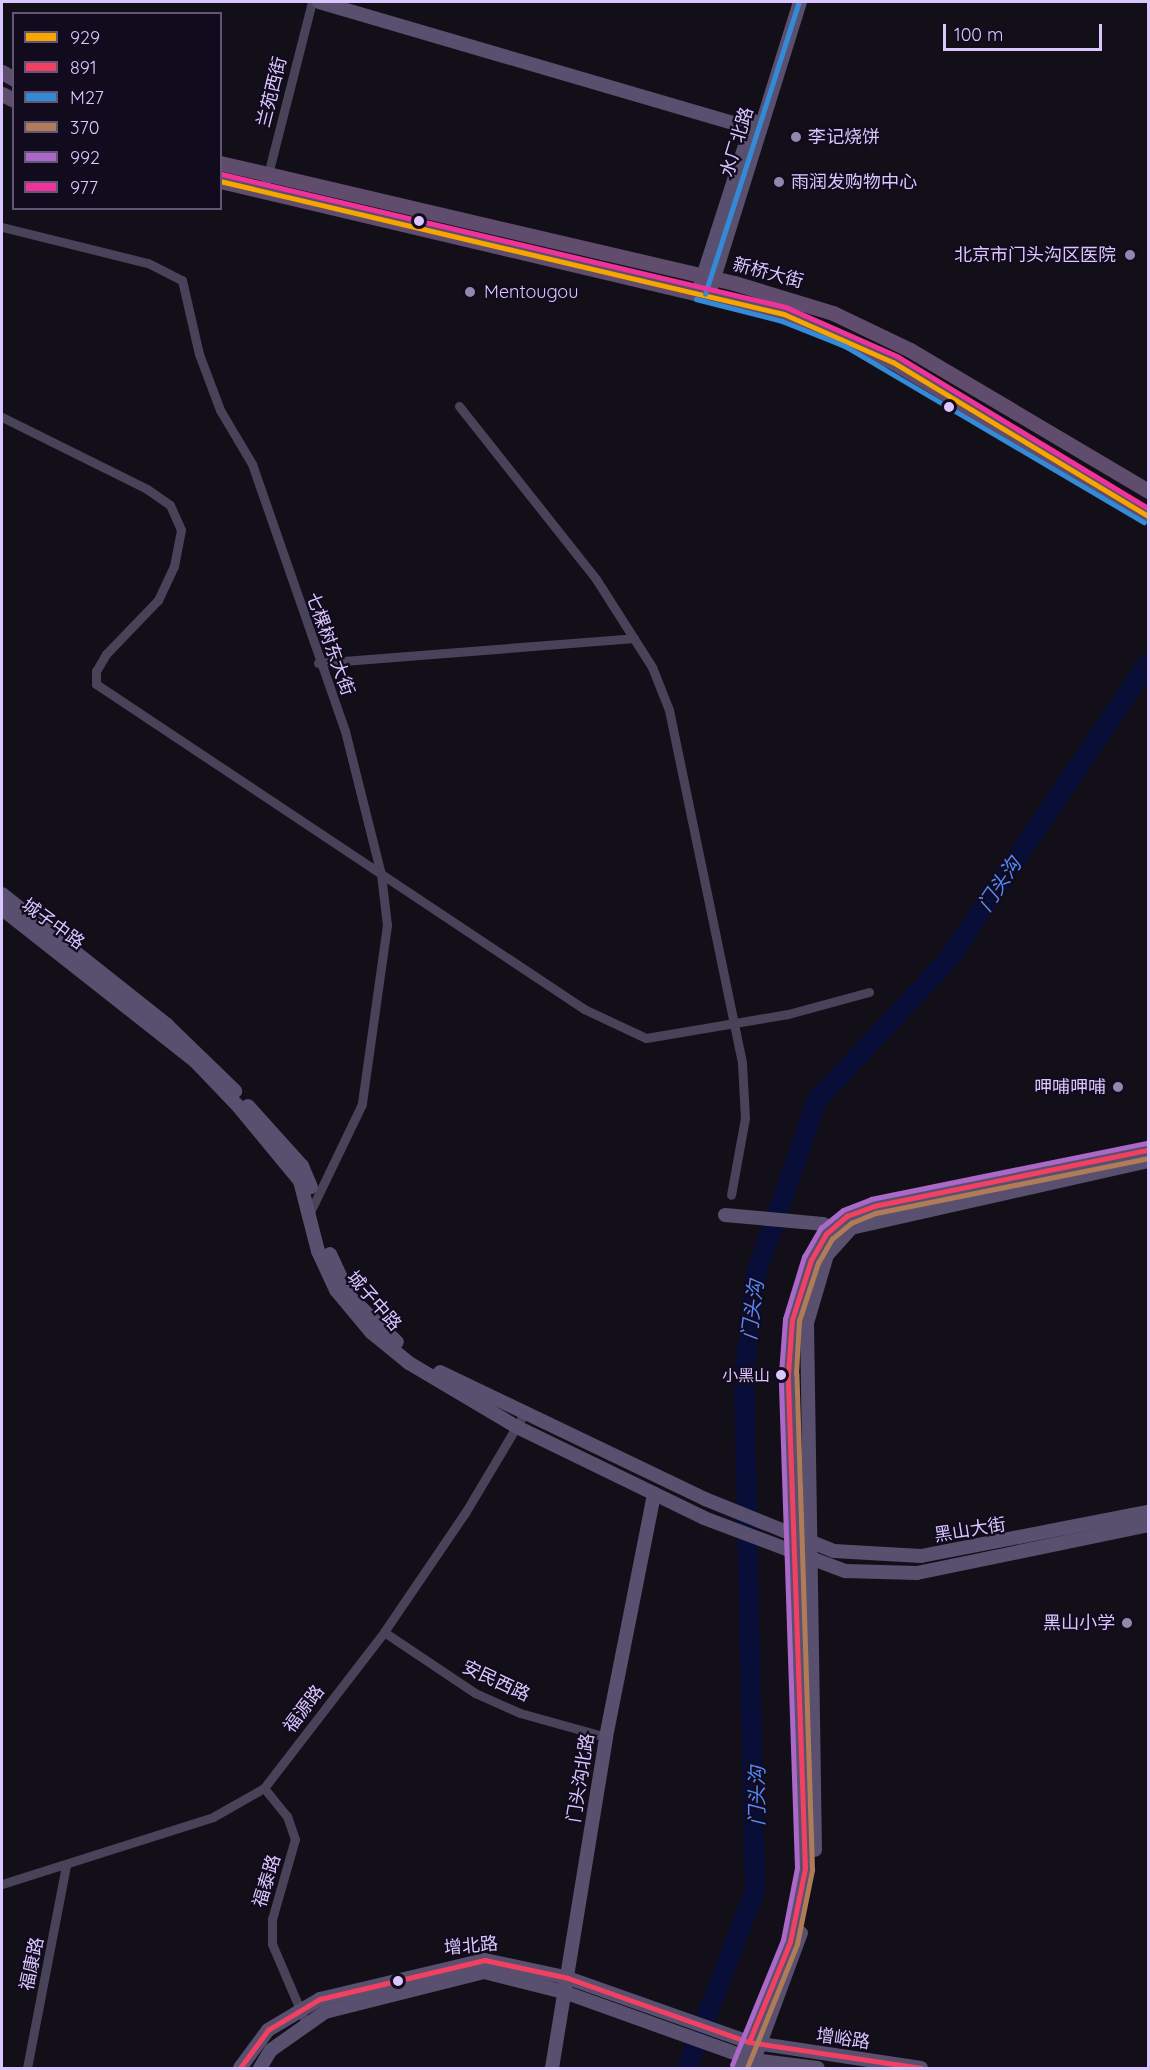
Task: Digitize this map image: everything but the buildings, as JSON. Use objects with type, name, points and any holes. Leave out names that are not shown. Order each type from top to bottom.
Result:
[{"type":"main road","points":[[222,164],[266,182]]},
{"type":"main road","points":[[222,181],[266,182]]},
{"type":"main road","name":"新桥大街","points":[[266,182],[708,277],[792,299],[871,330],[1149,491]]},
{"type":"main road","name":"新桥大街","points":[[266,182],[784,314],[857,344],[1149,516]]},
{"type":"street","name":"兰苑西街","points":[[266,182],[312,2]]},
{"type":"street","points":[[319,2],[755,130],[791,2]]},
{"type":"street","name":"水厂北路","points":[[703,293],[755,130],[800,2]]},
{"type":"street","name":"七棵树东大街","points":[[2,227],[148,263],[182,280],[200,354],[220,410],[252,464],[318,663],[345,731],[381,874],[387,925],[362,1104],[314,1205]]},
{"type":"street","points":[[459,405],[596,579],[634,638],[669,710],[742,1063],[745,1118],[731,1195]]},
{"type":"street","points":[[2,417],[147,489],[170,505],[181,530],[174,566],[158,600],[106,654],[96,671],[96,684],[381,874],[621,1028],[646,1038],[732,1023],[869,992]]},
{"type":"street","points":[[318,663],[634,638]]},
{"type":"street","name":"城子中路","points":[[2,894],[210,1061],[302,1166],[314,1205],[318,1251],[336,1290],[371,1332],[409,1363],[521,1420],[654,1494],[704,1518],[811,1561]]},
{"type":"street","name":"城子中路","points":[[2,909],[195,1061],[300,1181],[314,1205]]},
{"type":"street","points":[[754,2044],[796,1955],[814,1872],[811,1561],[802,1542],[789,1335],[810,1260],[838,1231],[874,1206],[1149,1150]]},
{"type":"street","points":[[725,1215],[794,1222],[838,1231],[1149,1161]]},
{"type":"street","points":[[747,2063],[790,1942],[806,1869],[797,1556],[802,1542],[807,1323],[827,1255],[838,1231]]},
{"type":"street","name":"城子中路","points":[[521,1420],[774,1528]]},
{"type":"street","name":"福源路","points":[[2,1884],[66,1866],[213,1817],[264,1788],[384,1632],[521,1420]]},
{"type":"street","name":"门头沟北路","points":[[552,2068],[606,1737],[654,1494]]},
{"type":"street","name":"黑山大街","points":[[774,1528],[802,1542],[845,1553],[921,1556],[1149,1512]]},
{"type":"street","name":"黑山大街","points":[[811,1561],[845,1570],[917,1573],[1149,1525]]},
{"type":"street","name":"安民西路","points":[[384,1632],[475,1693],[520,1713],[606,1737]]},
{"type":"street","name":"福泰路","points":[[264,1788],[287,1816],[295,1839],[272,1919],[272,1944],[306,2021]]},
{"type":"street","name":"福康路","points":[[27,2068],[66,1866]]},
{"type":"street","name":"增北路","points":[[240,2068],[268,2030],[299,2008],[396,1977],[474,1961],[512,1962],[568,1978],[754,2044]]},
{"type":"street","name":"增北路","points":[[260,2068],[272,2049],[306,2021],[424,1983],[484,1972],[564,1992],[724,2049],[747,2063]]},
{"type":"street","name":"增峪路","points":[[754,2044],[921,2068]]},
{"type":"street","name":"增峪路","points":[[747,2063],[818,2068]]},
{"type":"waterway","name":"门头沟","points":[[687,2068],[755,1890],[744,1379],[755,1277],[817,1100],[948,960],[1148,663]]},
{"type":"transit line","name":"M27","points":[[705,294],[798,4]]},
{"type":"transit line","name":"977","points":[[222,174],[786,307],[897,356],[1148,508]]},
{"type":"transit line","name":"929","points":[[222,181],[784,314],[893,362],[1148,516]]},
{"type":"transit line","name":"M27","points":[[696,299],[782,321],[845,346],[1144,522]]},
{"type":"transit line","name":"992","points":[[732,2065],[783,1940],[797,1868],[781,1374],[785,1319],[804,1257],[821,1228],[843,1210],[871,1199],[1146,1143]]},
{"type":"transit line","name":"891","points":[[749,2042],[790,1942],[805,1869],[788,1374],[792,1320],[811,1260],[826,1234],[847,1216],[874,1206],[1148,1150]]},
{"type":"transit line","name":"370","points":[[747,2068],[797,1944],[812,1870],[796,1374],[799,1321],[818,1263],[832,1239],[851,1223],[876,1213],[1148,1158]]},
{"type":"transit line","name":"891","points":[[240,2068],[268,2030],[320,1999],[485,1960],[568,1978],[749,2042],[921,2068]]},
{"type":"place","name":"李记烧饼","points":[[796,137]]},
{"type":"place","name":"雨润发购物中心","points":[[779,182]]},
{"type":"place","name":"北京市门头沟区医院","points":[[1130,255]]},
{"type":"place","name":"Mentougou","points":[[470,292]]},
{"type":"place","name":"呷哺呷哺","points":[[1118,1087]]},
{"type":"place","name":"小黑山","points":[[781,1375]]},
{"type":"place","name":"黑山小学","points":[[1127,1623]]}]
